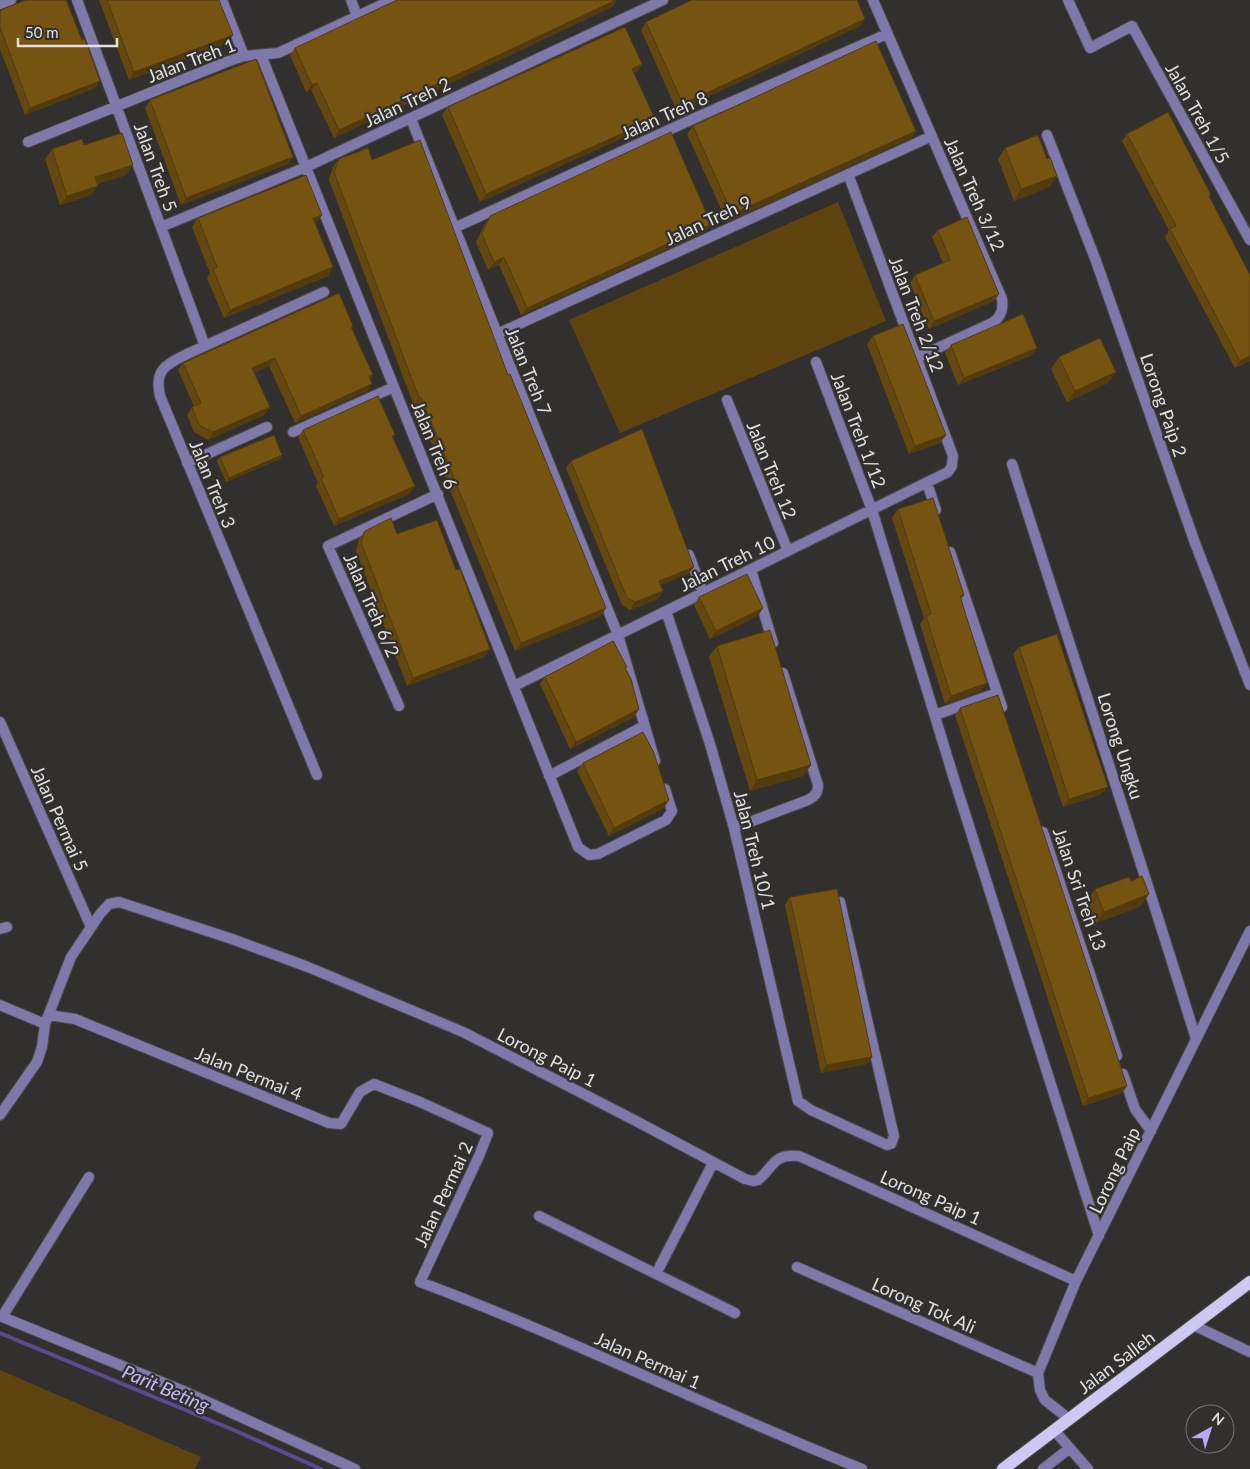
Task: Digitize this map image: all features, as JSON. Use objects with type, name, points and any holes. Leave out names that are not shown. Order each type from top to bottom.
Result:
[{"type":"main road","name":"Jalan Salleh","points":[[1002,1469],[1250,1282]]},
{"type":"street","points":[[0,4],[11,0]]},
{"type":"street","name":"Jalan Treh 5","points":[[77,0],[205,346]]},
{"type":"street","points":[[222,0],[244,56]]},
{"type":"street","points":[[351,0],[357,16]]},
{"type":"street","name":"Jalan Treh 1","points":[[28,142],[229,61],[244,56],[278,53],[392,0]]},
{"type":"street","name":"Jalan Treh 2","points":[[161,227],[306,167],[663,0]]},
{"type":"street","name":"Jalan Treh 3/12","points":[[873,0],[1002,299],[1003,309],[994,322],[916,358]]},
{"type":"street","name":"Jalan Treh 1/5","points":[[1068,0],[1090,48],[1132,26],[1250,240]]},
{"type":"street","name":"Jalan Treh 8","points":[[454,228],[706,113],[887,34]]},
{"type":"street","name":"Jalan Treh 6","points":[[261,55],[578,847]]},
{"type":"street","name":"Jalan Treh 7","points":[[411,119],[618,635],[644,726],[672,811],[666,820],[598,854],[589,855],[578,847]]},
{"type":"street","name":"Lorong Paip 2","points":[[1048,135],[1096,261],[1195,543],[1250,685]]},
{"type":"street","name":"Jalan Treh 9","points":[[497,334],[932,136]]},
{"type":"street","name":"Jalan Treh 2/12","points":[[848,174],[953,456],[952,466]]},
{"type":"street","name":"Jalan Treh 3","points":[[316,775],[187,463],[160,396],[157,383],[160,374],[168,364],[324,292]]},
{"type":"street","name":"Jalan Treh 1/12","points":[[816,362],[872,510],[1099,1236]]},
{"type":"street","points":[[293,432],[394,387]]},
{"type":"street","name":"Jalan Treh 12","points":[[727,400],[788,552]]},
{"type":"street","points":[[187,463],[267,427]]},
{"type":"street","name":"Lorong Ungku","points":[[1012,464],[1118,789],[1196,1039]]},
{"type":"street","name":"Jalan Treh 10","points":[[514,686],[927,483],[948,472],[952,466]]},
{"type":"street","points":[[927,483],[940,520]]},
{"type":"street","name":"Jalan Treh 6/2","points":[[399,706],[328,546],[438,494]]},
{"type":"street","points":[[946,539],[1006,720]]},
{"type":"street","points":[[686,547],[703,593]]},
{"type":"street","points":[[734,828],[808,800],[818,790],[750,570]]},
{"type":"street","name":"Jalan Treh 10/1","points":[[666,611],[710,744],[734,828],[798,1101],[811,1110],[887,1145],[891,1144],[894,1136],[840,902]]},
{"type":"street","points":[[935,715],[997,692]]},
{"type":"street","name":"Jalan Permai 5","points":[[0,722],[91,927]]},
{"type":"street","points":[[549,776],[644,726]]},
{"type":"street","name":"Jalan Sri Treh 13","points":[[1040,823],[1134,1109],[1151,1131]]},
{"type":"street","name":"Lorong Paip 1","points":[[0,1114],[36,1062],[42,1047],[47,1020],[71,956],[109,904],[119,902],[308,966],[462,1032],[636,1121],[733,1174],[753,1181],[762,1176],[780,1157],[787,1155],[798,1156],[1076,1281]]},
{"type":"street","name":"Lorong Paip","points":[[1038,1373],[1076,1281],[1250,931]]},
{"type":"street","points":[[0,1005],[47,1020]]},
{"type":"street","name":"Jalan Permai 4","points":[[47,1020],[75,1019],[329,1123],[341,1124],[360,1092],[374,1084],[420,1102]]},
{"type":"street","name":"Jalan Permai 2","points":[[420,1102],[488,1133],[420,1282]]},
{"type":"street","points":[[656,1274],[713,1163]]},
{"type":"street","points":[[89,1177],[1,1316],[186,1392],[355,1469]]},
{"type":"street","points":[[539,1216],[735,1313]]},
{"type":"street","name":"Lorong Tok Ali","points":[[797,1267],[1038,1373]]},
{"type":"street","name":"Jalan Permai 1","points":[[420,1282],[485,1307],[779,1436],[862,1469]]},
{"type":"street","points":[[1193,1325],[1250,1352]]},
{"type":"street","points":[[1038,1373],[1040,1390],[1045,1400],[1069,1419]]},
{"type":"street","points":[[1054,1430],[1088,1469]]},
{"type":"street","points":[[1043,1469],[1070,1448]]},
{"type":"shaded area","points":[[838,202],[886,321],[620,433],[569,320]]},
{"type":"shaded area","points":[[0,1370],[201,1457],[195,1469],[0,1469]]},
{"type":"building","points":[[26,0],[66,0],[82,40],[85,39],[100,81],[30,108],[0,27],[0,10]]},
{"type":"building","points":[[107,0],[219,0],[233,35],[134,72]]},
{"type":"building","points":[[397,0],[616,0],[339,130],[317,83],[312,85],[295,48]]},
{"type":"building","points":[[692,0],[857,0],[865,19],[683,104],[646,22]]},
{"type":"building","points":[[625,27],[642,64],[632,69],[655,119],[486,194],[448,107]]},
{"type":"building","points":[[876,41],[916,131],[732,214],[693,126]]},
{"type":"building","points":[[256,59],[293,157],[186,198],[150,100]]},
{"type":"building","points":[[1168,112],[1250,275],[1250,356],[1240,361],[1170,229],[1176,226],[1127,134]]},
{"type":"building","points":[[671,132],[711,224],[527,308],[504,257],[494,262],[482,234],[490,216]]},
{"type":"building","points":[[122,133],[133,165],[95,177],[98,186],[67,196],[52,149],[82,139],[84,145]]},
{"type":"building","points":[[1038,135],[1047,159],[1050,157],[1057,176],[1021,189],[1005,148]]},
{"type":"building","points":[[420,140],[508,375],[510,374],[606,608],[521,643],[421,397],[419,398],[334,172],[339,159],[368,148],[372,160]]},
{"type":"building","points":[[306,175],[322,215],[313,218],[333,267],[230,310],[213,269],[217,267],[198,218]]},
{"type":"building","points":[[967,217],[999,294],[934,321],[915,275],[950,260],[938,230]]},
{"type":"building","points":[[339,293],[353,326],[351,327],[373,375],[369,376],[372,384],[301,416],[275,358],[252,368],[270,407],[213,432],[199,425],[192,407],[201,403],[183,363]]},
{"type":"building","points":[[1023,314],[1037,348],[964,378],[951,345]]},
{"type":"building","points":[[903,324],[946,435],[915,446],[873,336]]},
{"type":"building","points":[[1100,338],[1116,372],[1075,391],[1059,357]]},
{"type":"building","points":[[378,396],[395,435],[392,436],[415,486],[339,519],[321,478],[324,477],[303,430]]},
{"type":"building","points":[[642,429],[694,567],[659,581],[663,591],[635,602],[627,598],[571,461]]},
{"type":"building","points":[[274,435],[282,455],[229,478],[220,457]]},
{"type":"building","points":[[933,498],[964,595],[960,596],[987,683],[951,696],[926,616],[931,614],[898,509]]},
{"type":"building","points":[[391,518],[397,534],[437,520],[456,570],[460,569],[490,649],[413,678],[361,542],[365,531]]},
{"type":"building","points":[[747,574],[763,608],[716,631],[699,597]]},
{"type":"building","points":[[770,630],[811,765],[757,780],[717,646]]},
{"type":"building","points":[[1057,634],[1108,787],[1069,799],[1019,647]]},
{"type":"building","points":[[613,641],[627,667],[625,668],[631,679],[639,709],[576,742],[545,677]]},
{"type":"building","points":[[998,695],[1127,1086],[1088,1098],[960,708]]},
{"type":"building","points":[[643,732],[654,753],[669,800],[614,828],[583,763]]},
{"type":"building","points":[[1142,876],[1149,894],[1104,912],[1095,889],[1129,877],[1131,881]]},
{"type":"building","points":[[837,889],[872,1057],[826,1065],[790,897]]},
{"type":"waterway","name":"Parit Beting","points":[[0,1333],[236,1431],[321,1469]]}]
